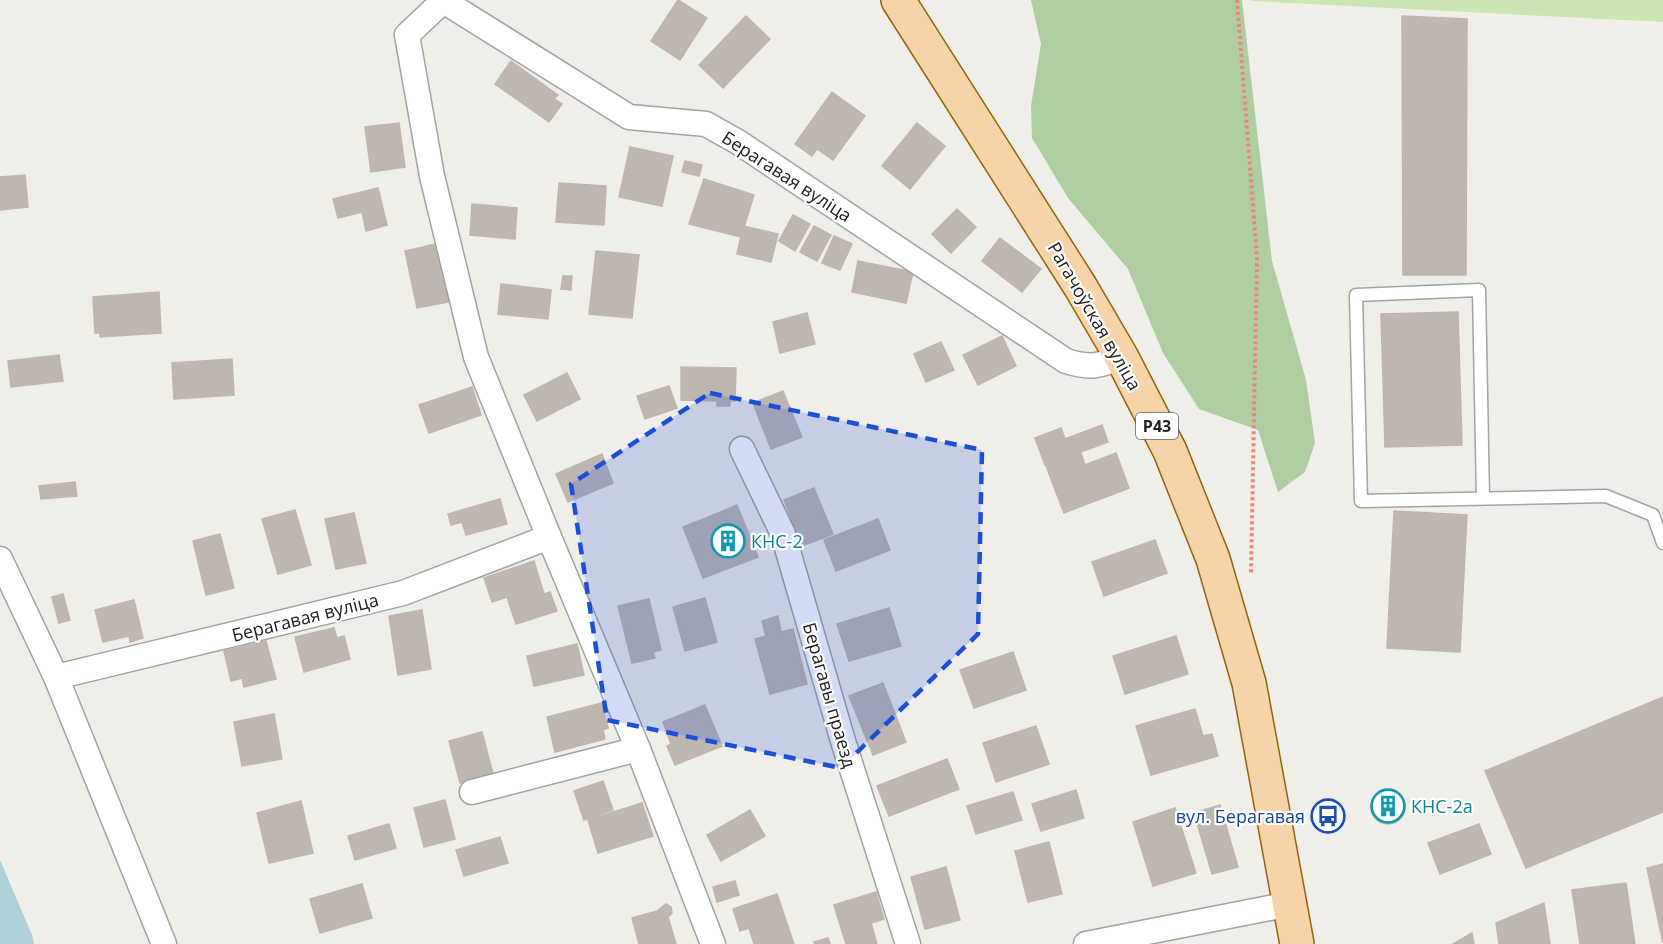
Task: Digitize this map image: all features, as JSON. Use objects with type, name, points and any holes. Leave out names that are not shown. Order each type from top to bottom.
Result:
[{"type":"main road","name":"Рагачоўская вуліца","points":[[897,0],[1121,356],[1170,451],[1212,559],[1248,683],[1273,826],[1290,904]]},
{"type":"main road","name":"Р43","points":[[1290,904],[1297,944]]},
{"type":"street","name":"Берагавая вуліца","points":[[713,944],[638,749],[476,357],[432,176],[407,35],[442,0],[629,117],[706,123],[738,142],[1066,362],[1086,367],[1103,365],[1121,356]]},
{"type":"street","name":"Берагавы праезд","points":[[742,449],[783,534],[843,741],[908,944]]},
{"type":"street","name":"Берагавая вуліца","points":[[56,677],[403,594],[549,537]]},
{"type":"street","points":[[0,559],[56,677],[164,944]]},
{"type":"street","points":[[472,792],[638,749]]},
{"type":"street","points":[[1086,944],[1290,904]]},
{"type":"lane","points":[[1483,498],[1479,290],[1356,295],[1361,501],[1606,496],[1653,515],[1663,543]]},
{"type":"path","points":[[1237,0],[1257,257],[1251,576]]},
{"type":"highlighted area","points":[[710,393],[982,450],[978,634],[841,768],[607,720],[571,484]]},
{"type":"green space","points":[[1031,0],[1242,0],[1272,261],[1306,380],[1315,443],[1305,472],[1278,492],[1258,430],[1199,409],[1163,353],[1128,269],[1068,198],[1032,138],[1031,106],[1041,44]]},
{"type":"green space","points":[[1663,0],[1663,22],[1251,1]]},
{"type":"water","points":[[0,860],[32,935],[34,944],[0,944]]},
{"type":"building","points":[[678,0],[707,18],[680,60],[651,41]]},
{"type":"building","points":[[746,16],[770,39],[723,88],[699,65]]},
{"type":"building","points":[[1402,16],[1467,19],[1466,275],[1403,275]]},
{"type":"building","points":[[511,61],[558,95],[554,99],[562,104],[549,122],[495,84]]},
{"type":"building","points":[[832,92],[865,116],[833,160],[817,149],[812,156],[795,144]]},
{"type":"building","points":[[399,123],[405,167],[371,172],[365,127]]},
{"type":"building","points":[[917,123],[945,146],[910,189],[882,166]]},
{"type":"building","points":[[630,147],[673,156],[662,206],[619,197]]},
{"type":"building","points":[[685,161],[702,165],[699,176],[682,172]]},
{"type":"building","points":[[25,175],[28,207],[0,210],[0,177]]},
{"type":"building","points":[[704,179],[754,195],[741,237],[689,224]]},
{"type":"building","points":[[559,183],[606,186],[604,225],[556,222]]},
{"type":"building","points":[[378,188],[387,225],[366,231],[362,212],[338,218],[333,199]]},
{"type":"building","points":[[472,204],[517,208],[515,239],[470,235]]},
{"type":"building","points":[[957,209],[976,227],[951,253],[932,234]]},
{"type":"building","points":[[793,215],[810,224],[795,251],[779,241]]},
{"type":"building","points":[[743,226],[778,234],[771,262],[737,254]]},
{"type":"building","points":[[814,226],[831,235],[817,261],[800,252]]},
{"type":"building","points":[[834,236],[852,244],[840,270],[822,263]]},
{"type":"building","points":[[1000,238],[1041,269],[1022,292],[982,261]]},
{"type":"building","points":[[436,244],[449,302],[417,308],[405,251]]},
{"type":"building","points":[[596,251],[639,255],[632,318],[589,314]]},
{"type":"building","points":[[858,261],[913,272],[906,303],[852,292]]},
{"type":"building","points":[[563,276],[572,276],[571,290],[561,289]]},
{"type":"building","points":[[501,284],[551,290],[548,319],[498,314]]},
{"type":"building","points":[[159,292],[161,333],[100,337],[100,333],[95,333],[93,297]]},
{"type":"building","points":[[1458,312],[1462,445],[1385,447],[1381,314]]},
{"type":"building","points":[[807,313],[815,344],[780,353],[773,322]]},
{"type":"building","points":[[1002,336],[1016,366],[978,385],[963,355]]},
{"type":"building","points":[[941,342],[954,370],[926,382],[914,354]]},
{"type":"building","points":[[59,355],[63,381],[11,387],[8,361]]},
{"type":"building","points":[[232,359],[234,395],[174,399],[172,363]]},
{"type":"building","points":[[681,367],[736,368],[735,401],[730,401],[730,406],[717,406],[717,401],[681,400]]},
{"type":"building","points":[[567,373],[580,399],[537,421],[524,395]]},
{"type":"building","points":[[669,386],[677,408],[645,419],[637,396]]},
{"type":"building","points":[[472,387],[481,415],[429,433],[419,405]]},
{"type":"building","points":[[783,391],[802,437],[771,449],[753,403]]},
{"type":"building","points":[[1102,425],[1108,442],[1045,465],[1035,438],[1061,428],[1065,439]]},
{"type":"building","points":[[1081,453],[1085,465],[1116,453],[1129,488],[1064,513],[1046,466]]},
{"type":"building","points":[[602,454],[613,483],[568,502],[556,474]]},
{"type":"building","points":[[75,482],[77,496],[41,499],[39,486]]},
{"type":"building","points":[[814,488],[833,534],[802,546],[784,500]]},
{"type":"building","points":[[500,499],[507,524],[466,535],[462,522],[451,525],[448,514]]},
{"type":"building","name":"КНС-2","points":[[737,505],[758,557],[703,578],[691,547],[719,536],[711,516]]},
{"type":"building","points":[[295,510],[311,565],[278,574],[262,519]]},
{"type":"building","points":[[1394,511],[1467,515],[1460,652],[1387,648]]},
{"type":"building","points":[[354,513],[366,563],[336,569],[325,519]]},
{"type":"building","points":[[711,516],[719,536],[691,547],[683,527]]},
{"type":"building","points":[[878,519],[890,550],[836,571],[824,540]]},
{"type":"building","points":[[220,534],[234,588],[206,595],[193,541]]},
{"type":"building","points":[[1155,540],[1167,573],[1104,596],[1092,562]]},
{"type":"building","points":[[534,561],[544,594],[550,592],[557,611],[516,624],[507,597],[492,602],[484,578]]},
{"type":"building","points":[[63,594],[70,620],[59,623],[52,597]]},
{"type":"building","points":[[705,598],[717,642],[685,651],[673,607]]},
{"type":"building","points":[[649,599],[661,650],[653,652],[655,658],[632,663],[618,606]]},
{"type":"building","points":[[134,600],[143,638],[130,642],[129,636],[103,642],[95,610]]},
{"type":"building","points":[[889,608],[901,646],[849,661],[837,624]]},
{"type":"building","points":[[422,610],[431,669],[398,675],[389,616]]},
{"type":"building","points":[[778,616],[781,632],[793,629],[807,684],[770,694],[755,639],[766,636],[762,621]]},
{"type":"building","points":[[334,628],[337,638],[344,636],[350,659],[304,672],[295,637]]},
{"type":"building","points":[[1176,636],[1188,674],[1125,694],[1113,656]]},
{"type":"building","points":[[266,641],[276,679],[244,687],[242,678],[231,681],[224,651]]},
{"type":"building","points":[[577,644],[584,675],[534,686],[527,656]]},
{"type":"building","points":[[1013,652],[1026,690],[974,708],[960,670]]},
{"type":"building","points":[[883,683],[906,742],[873,755],[849,696]]},
{"type":"building","points":[[1663,697],[1663,812],[1526,868],[1485,771]]},
{"type":"building","points":[[602,703],[608,728],[603,730],[605,739],[555,752],[547,717]]},
{"type":"building","points":[[705,705],[722,746],[675,765],[667,746],[671,744],[663,722]]},
{"type":"building","points":[[1195,709],[1203,736],[1212,734],[1218,756],[1151,775],[1136,726]]},
{"type":"building","points":[[274,714],[282,759],[242,766],[234,722]]},
{"type":"building","points":[[1036,726],[1049,764],[996,782],[983,743]]},
{"type":"building","points":[[482,732],[493,774],[460,783],[449,741]]},
{"type":"building","points":[[947,759],[959,789],[889,816],[877,786]]},
{"type":"building","points":[[603,781],[613,810],[584,820],[574,791]]},
{"type":"building","points":[[1076,790],[1084,818],[1041,831],[1032,804]]},
{"type":"building","name":"КНС-2а","points":[[1388,790],[1400,795],[1405,807],[1400,819],[1388,824],[1376,819],[1371,807],[1376,795]]},
{"type":"building","points":[[1013,792],[1022,820],[976,834],[967,806]]},
{"type":"building","points":[[445,800],[455,839],[424,847],[414,808]]},
{"type":"building","points":[[301,801],[313,853],[269,863],[257,813]]},
{"type":"building","points":[[642,803],[653,836],[598,853],[588,820]]},
{"type":"building","points":[[1220,805],[1238,867],[1212,874],[1194,813]]},
{"type":"building","points":[[1175,808],[1196,873],[1153,886],[1133,822]]},
{"type":"building","points":[[750,810],[765,836],[721,861],[707,835]]},
{"type":"building","points":[[389,824],[396,848],[355,860],[348,836]]},
{"type":"building","points":[[1479,824],[1491,854],[1440,874],[1428,843]]},
{"type":"building","points":[[500,837],[508,863],[464,876],[456,850]]},
{"type":"building","points":[[1049,842],[1062,894],[1028,902],[1015,851]]},
{"type":"building","points":[[1663,864],[1663,943],[1647,868]]},
{"type":"building","points":[[946,867],[960,920],[925,929],[911,877]]},
{"type":"building","points":[[735,881],[739,895],[717,902],[713,887]]},
{"type":"building","points":[[1626,883],[1635,944],[1580,944],[1572,890]]},
{"type":"building","points":[[362,884],[372,918],[320,933],[310,899]]},
{"type":"building","points":[[876,892],[884,919],[871,923],[877,944],[846,944],[834,905]]},
{"type":"building","points":[[777,894],[794,944],[754,944],[749,928],[740,931],[733,909]]},
{"type":"building","points":[[1544,903],[1550,944],[1499,944],[1496,923]]},
{"type":"building","points":[[666,904],[671,907],[672,913],[668,917],[676,944],[639,944],[632,918],[657,911]]},
{"type":"building","points":[[1472,933],[1474,944],[1453,944]]},
{"type":"building","points":[[828,938],[830,944],[815,944],[814,942]]},
{"type":"place","name":"КНС-2","points":[[728,541]]},
{"type":"place","name":"КНС-2а","points":[[1388,806]]},
{"type":"place","name":"вул. Берагавая","points":[[1328,816]]}]
